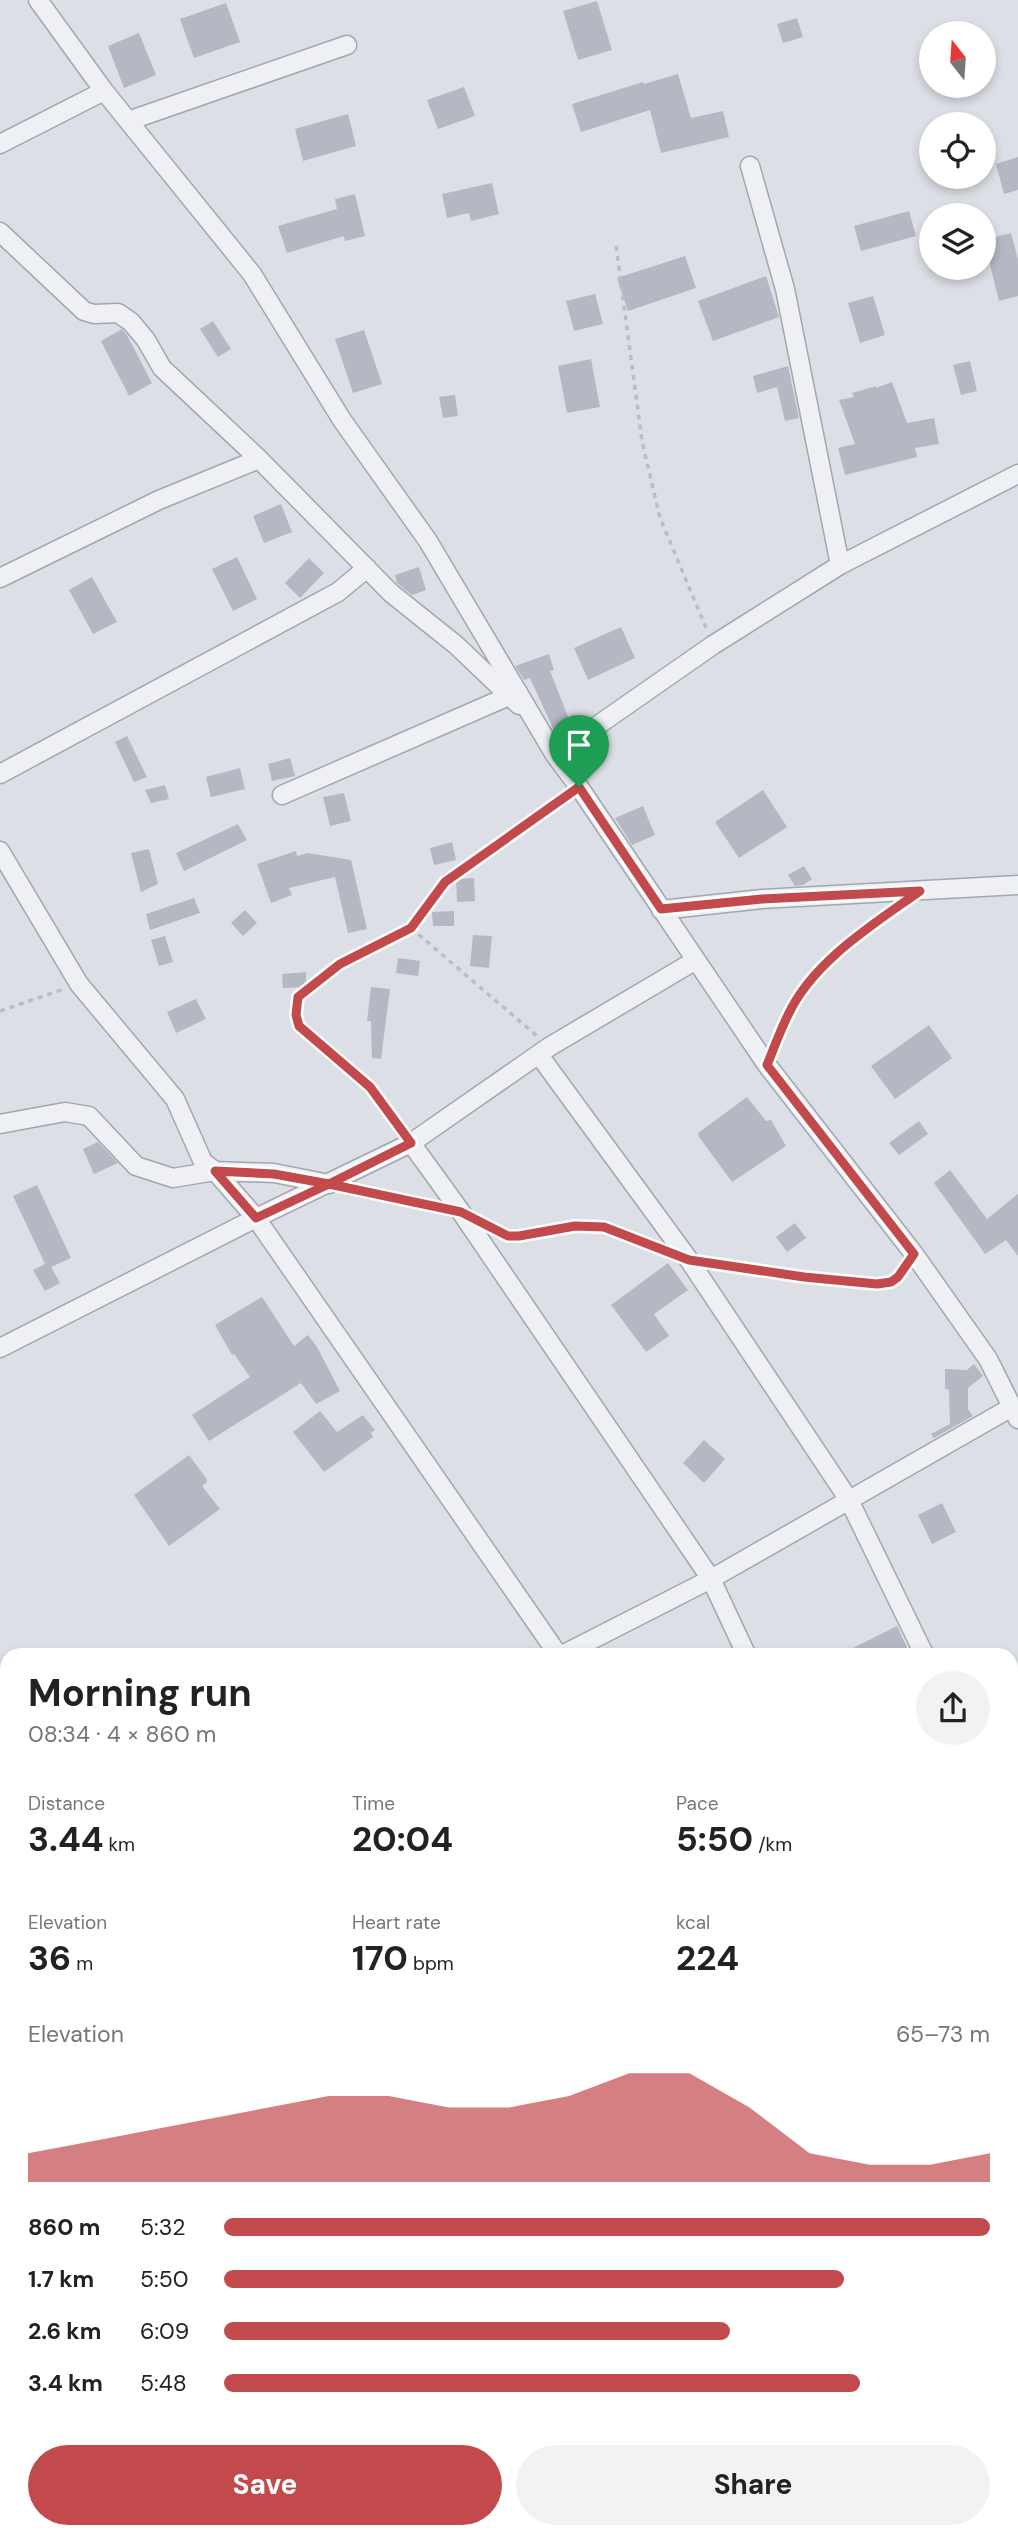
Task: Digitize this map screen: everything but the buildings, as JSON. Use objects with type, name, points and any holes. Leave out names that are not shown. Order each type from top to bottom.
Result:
[{"type":"street","points":[[38,0],[104,91],[252,274],[342,420],[428,541],[514,694],[537,722],[555,755],[767,1065],[914,1254],[1016,1405],[711,1579],[575,1648]]},
{"type":"street","points":[[128,121],[347,45]]},
{"type":"street","points":[[0,144],[104,91]]},
{"type":"street","points":[[750,166],[785,289],[840,565]]},
{"type":"street","points":[[0,232],[84,311],[94,314],[118,313],[125,317],[137,328],[162,368],[258,459],[391,593],[514,694]]},
{"type":"street","points":[[0,578],[159,500],[258,459]]},
{"type":"street","points":[[555,755],[713,645],[840,565],[1018,474]]},
{"type":"street","points":[[0,774],[338,592],[367,568]]},
{"type":"street","points":[[282,795],[514,694]]},
{"type":"street","points":[[0,851],[79,984],[175,1099],[203,1162],[215,1171],[256,1218],[553,1648]]},
{"type":"street","points":[[661,909],[762,899],[1018,885]]},
{"type":"street","points":[[0,1348],[411,1143],[544,1051],[696,960]]},
{"type":"street","points":[[544,1051],[689,1260],[849,1500],[921,1648]]},
{"type":"street","points":[[0,1124],[65,1112],[89,1116],[136,1166],[173,1178],[215,1171],[274,1174],[329,1184]]},
{"type":"street","points":[[411,1143],[711,1579],[743,1648]]},
{"type":"path","points":[[616,246],[642,441],[660,518],[713,645]]},
{"type":"path","points":[[411,1143],[370,1087],[299,1026],[296,1015],[298,997],[340,964],[411,928],[445,882],[579,787]]},
{"type":"path","points":[[767,1065],[789,1013],[817,974],[850,941],[920,891]]},
{"type":"path","points":[[411,928],[544,1051]]},
{"type":"path","points":[[0,1011],[79,984]]},
{"type":"path","points":[[329,1184],[461,1212],[508,1236],[575,1226],[604,1227],[689,1260],[877,1284],[891,1282],[898,1277],[914,1254]]},
{"type":"route","points":[[579,787],[445,882],[411,928],[340,964],[298,997],[296,1015],[299,1026],[370,1087],[411,1143],[329,1184],[274,1174],[215,1171],[256,1218],[329,1184],[461,1212],[508,1236],[575,1226],[604,1227],[689,1260],[804,1277],[877,1284],[891,1282],[898,1277],[914,1254],[767,1065],[789,1013],[817,974],[850,941],[920,891],[762,899],[661,909],[579,787]]}]
